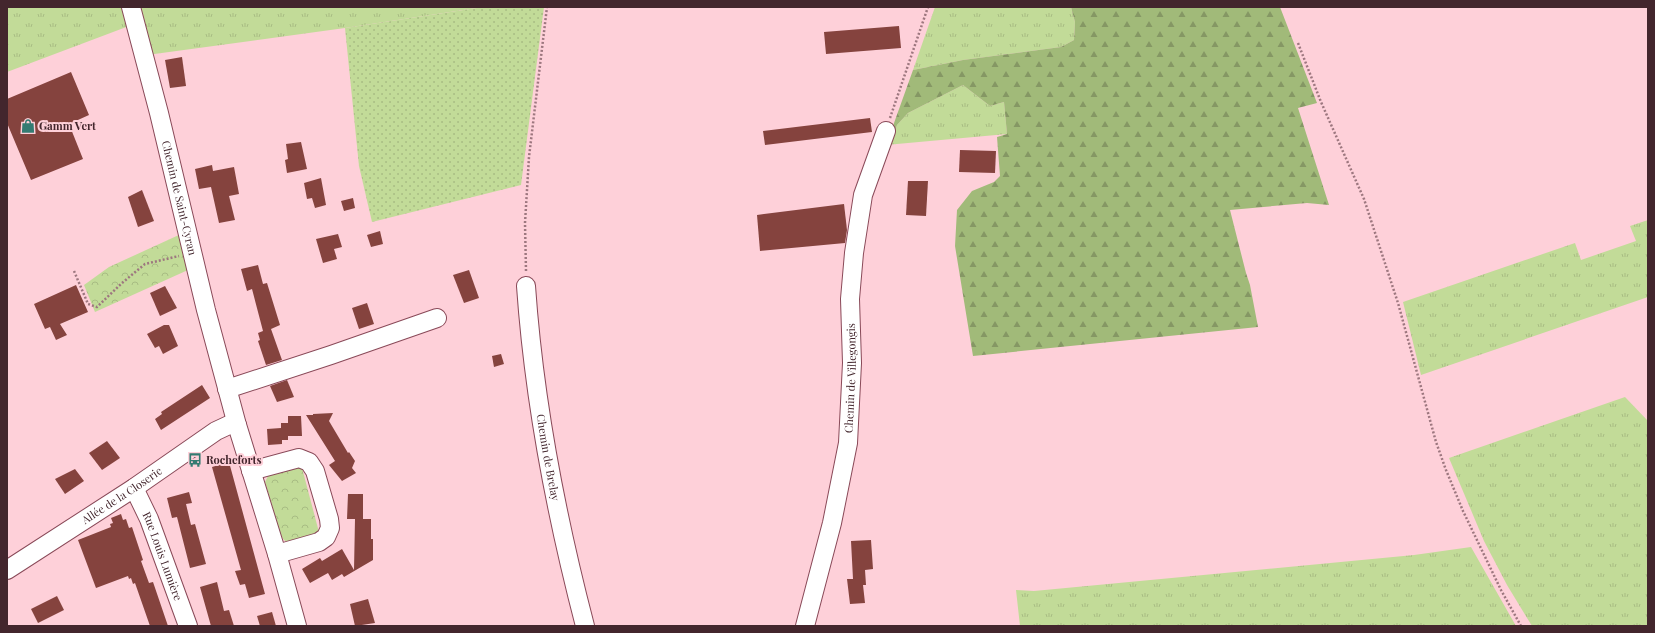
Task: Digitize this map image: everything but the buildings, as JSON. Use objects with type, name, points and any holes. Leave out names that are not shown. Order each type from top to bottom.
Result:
[{"type":"street","name":"Chemin de Saint-Cyran","points":[[131,7],[159,113],[206,310],[227,389],[277,554],[297,626]]},
{"type":"street","name":"Chemin de Villegongis","points":[[805,626],[832,523],[848,443],[852,363],[850,299],[854,253],[862,195],[886,131]]},
{"type":"street","name":"Chemin de Brelay","points":[[526,286],[529,328],[546,452],[566,555],[585,626]]},
{"type":"street","points":[[227,389],[437,318]]},
{"type":"street","name":"Allée de la Closerie","points":[[7,570],[134,488],[216,432],[231,424],[237,425]]},
{"type":"street","points":[[251,471],[299,458],[309,462],[315,471],[329,519],[330,528],[326,536],[318,542],[277,554]]},
{"type":"street","name":"Rue Louis Lumière","points":[[134,488],[149,519],[188,626]]},
{"type":"path","points":[[526,286],[525,223],[529,157],[547,7]]},
{"type":"path","points":[[886,131],[928,7]]},
{"type":"path","points":[[1298,43],[1321,102],[1364,199],[1398,302],[1436,442],[1446,470],[1462,511],[1500,590],[1521,626]]},
{"type":"path","points":[[74,271],[88,304],[97,307],[145,264],[193,253]]},
{"type":"green space","points":[[7,7],[126,7],[129,26],[7,72]]},
{"type":"green space","points":[[135,7],[483,7],[345,28],[147,55]]},
{"type":"green space","points":[[483,7],[544,7],[521,185],[372,222],[359,166],[345,28]]},
{"type":"green space","points":[[935,7],[1071,7],[1075,22],[1074,40],[1061,47],[963,60],[913,70]]},
{"type":"green space","points":[[1071,7],[1280,7],[1317,103],[1298,108],[1329,205],[1307,203],[1230,210],[1250,285],[1258,327],[973,356],[955,246],[957,210],[972,191],[994,182],[1000,176],[997,137],[1007,134],[1004,102],[990,106],[963,85],[908,113],[897,125],[892,140],[889,137],[913,70],[963,60],[1061,47],[1074,40],[1075,22]]},
{"type":"green space","points":[[963,85],[990,106],[1004,102],[1007,134],[886,145],[892,139],[897,125],[908,113]]},
{"type":"green space","points":[[1648,220],[1648,297],[1421,375],[1403,302],[1575,243],[1581,260],[1636,241],[1630,226]]},
{"type":"green space","points":[[181,234],[188,270],[95,312],[84,285],[109,267]]},
{"type":"green space","points":[[1625,397],[1648,421],[1648,626],[1532,626],[1507,585],[1484,541],[1449,458]]},
{"type":"green space","points":[[301,464],[320,536],[290,545],[283,539],[280,533],[265,482],[269,474]]},
{"type":"green space","points":[[1471,547],[1516,626],[1020,626],[1016,590],[1034,591],[1414,555]]},
{"type":"place","name":"Gamm Vert","points":[[28,126]]},
{"type":"place","name":"Rocheforts","points":[[195,460]]}]
